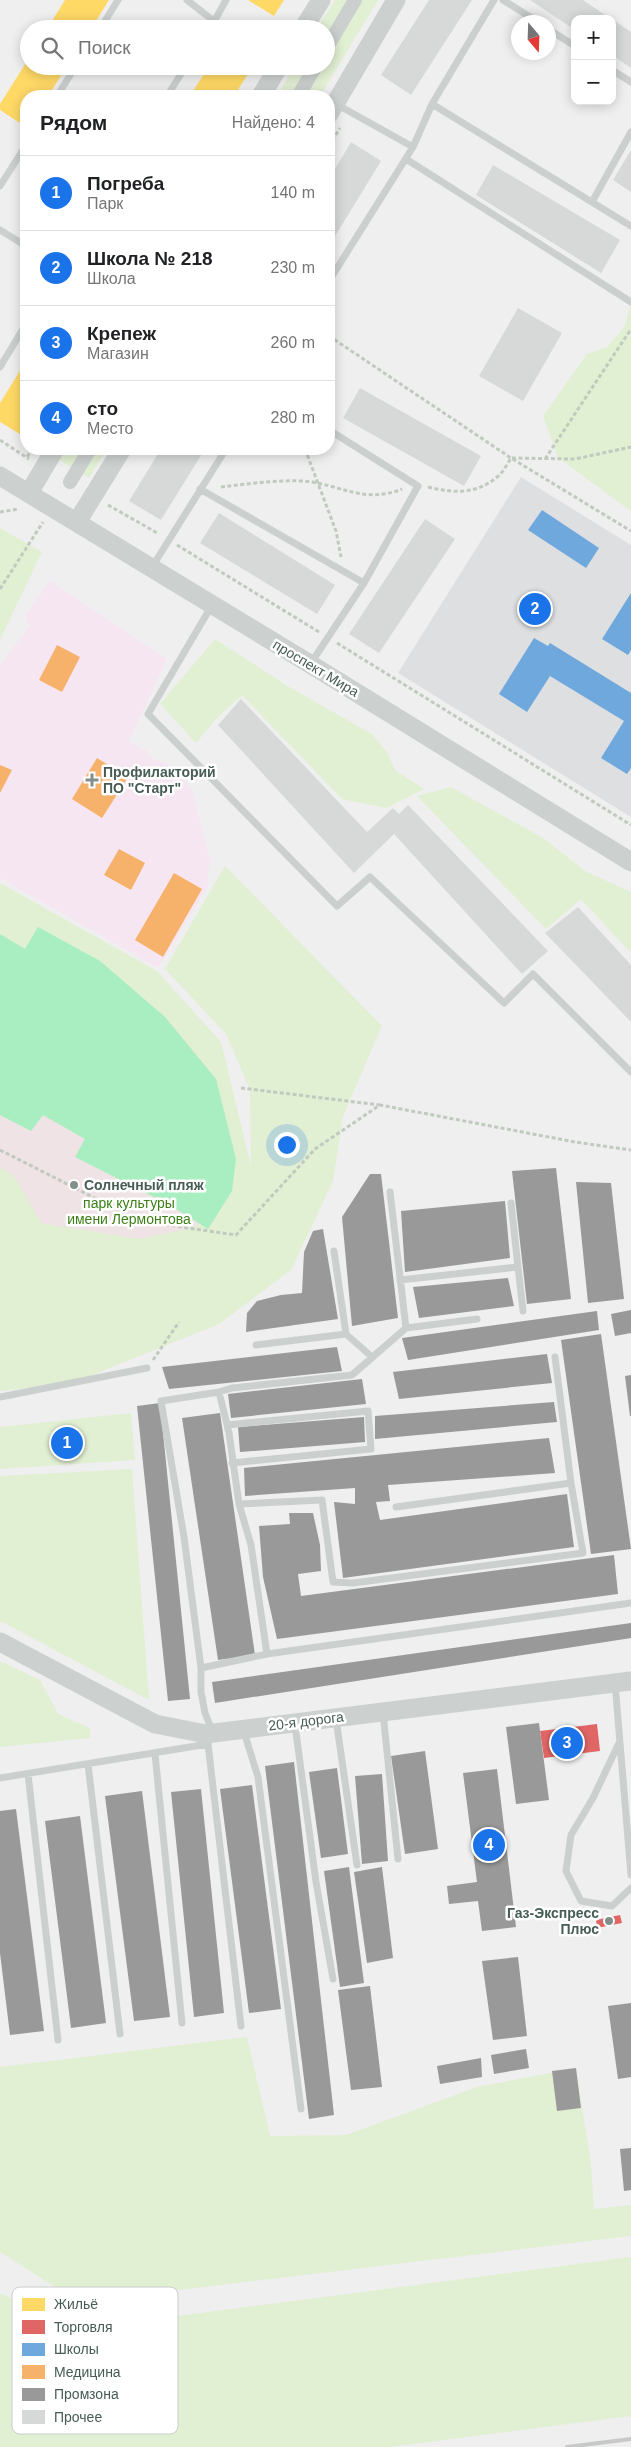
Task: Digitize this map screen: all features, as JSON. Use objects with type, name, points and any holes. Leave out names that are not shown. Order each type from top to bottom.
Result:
[{"type":"main road","points":[[309,20],[321,0]]},
{"type":"main road","points":[[335,104],[396,0]]},
{"type":"main road","points":[[264,90],[272,75]]},
{"type":"main road","points":[[28,500],[52,455]]},
{"type":"main road","points":[[77,522],[118,455]]},
{"type":"main road","name":"проспект Мира","points":[[0,476],[28,500],[52,508],[77,522],[631,862]]},
{"type":"main road","name":"20-я дорога","points":[[0,1642],[155,1724],[209,1737],[295,1722],[623,1682]]},
{"type":"street","points":[[335,34],[356,0]]},
{"type":"street","points":[[302,90],[311,75]]},
{"type":"street","points":[[70,482],[86,455]]},
{"type":"lane","points":[[106,20],[118,0]]},
{"type":"lane","points":[[187,0],[213,20]]},
{"type":"lane","points":[[215,20],[226,0]]},
{"type":"lane","points":[[335,271],[406,159],[432,104],[494,0]]},
{"type":"lane","points":[[503,0],[527,15]]},
{"type":"lane","points":[[556,34],[571,43]]},
{"type":"lane","points":[[616,73],[631,82]]},
{"type":"lane","points":[[61,90],[70,75]]},
{"type":"lane","points":[[172,90],[181,75]]},
{"type":"lane","points":[[432,104],[631,226]]},
{"type":"lane","points":[[335,110],[413,147]]},
{"type":"lane","points":[[592,202],[631,132]]},
{"type":"lane","points":[[0,186],[20,154]]},
{"type":"lane","points":[[406,159],[631,302]]},
{"type":"lane","points":[[0,230],[20,242]]},
{"type":"lane","points":[[1,365],[20,334]]},
{"type":"lane","points":[[310,664],[364,583],[416,485],[335,434]]},
{"type":"lane","points":[[151,568],[222,455]]},
{"type":"lane","points":[[200,489],[344,569],[364,583]]},
{"type":"lane","points":[[212,604],[148,714],[337,906],[370,877],[504,1003],[532,974],[631,1072]]},
{"type":"lane","points":[[390,1192],[406,1328]]},
{"type":"lane","points":[[510,1203],[523,1311]]},
{"type":"lane","points":[[334,1251],[346,1334],[372,1357]]},
{"type":"lane","points":[[400,1280],[518,1267]]},
{"type":"lane","points":[[240,2026],[201,1668],[184,1537],[161,1401],[219,1392],[232,1388],[352,1374],[406,1328],[477,1319]]},
{"type":"lane","points":[[256,1345],[346,1334]]},
{"type":"lane","points":[[239,1504],[322,1500],[333,1582],[353,1583],[582,1553],[555,1357]]},
{"type":"lane","points":[[0,1397],[147,1368]]},
{"type":"lane","points":[[219,1392],[227,1425],[239,1504],[251,1545],[267,1654]]},
{"type":"lane","points":[[227,1425],[368,1411],[371,1449],[232,1463]]},
{"type":"lane","points":[[396,1507],[571,1483]]},
{"type":"lane","points":[[201,1668],[267,1654],[631,1603]]},
{"type":"lane","points":[[623,1682],[619,1742],[631,1875]]},
{"type":"lane","points":[[383,1712],[398,1859]]},
{"type":"lane","points":[[336,1717],[357,1865]]},
{"type":"lane","points":[[295,1722],[316,1882],[333,1979]]},
{"type":"lane","points":[[243,1730],[258,1777],[301,2109]]},
{"type":"lane","points":[[0,1778],[155,1754],[209,1737]]},
{"type":"lane","points":[[619,1742],[593,1798],[571,1835],[566,1871],[581,1901],[612,1906],[631,1888]]},
{"type":"lane","points":[[155,1754],[182,2023]]},
{"type":"lane","points":[[88,1764],[120,2034]]},
{"type":"lane","points":[[28,1774],[58,2040]]},
{"type":"path","points":[[545,460],[631,329]]},
{"type":"path","points":[[335,340],[511,458],[631,531]]},
{"type":"path","points":[[511,458],[575,459],[631,447]]},
{"type":"path","points":[[307,455],[336,531],[344,569]]},
{"type":"path","points":[[200,489],[274,482],[319,484],[368,496],[390,494],[416,485],[448,492],[470,492],[497,477],[511,458]]},
{"type":"path","points":[[0,512],[28,500]]},
{"type":"path","points":[[108,505],[168,539],[631,825]]},
{"type":"path","points":[[0,589],[52,508]]},
{"type":"path","points":[[241,1088],[380,1106],[575,1142],[631,1150]]},
{"type":"path","points":[[0,1150],[140,1221],[236,1235],[315,1149],[380,1106]]},
{"type":"path","points":[[147,1368],[179,1322]]},
{"type":"shaded area","points":[[521,477],[631,545],[631,817],[398,673]]},
{"type":"shaded area","name":"Профилакторий ПО \"Старт\"","points":[[50,581],[167,659],[129,741],[147,751],[150,757],[176,769],[192,791],[210,859],[207,888],[158,968],[0,878],[0,666],[29,626],[25,615]]},
{"type":"shaded area","points":[[38,927],[100,961],[165,1017],[216,1079],[236,1159],[232,1191],[208,1229],[168,1204],[75,1157],[85,1139],[43,1115],[31,1131],[0,1115],[0,934],[25,949]]},
{"type":"green space","points":[[335,0],[378,0],[335,71],[335,20],[323,20]]},
{"type":"green space","points":[[290,75],[333,75],[324,90],[281,90]]},
{"type":"green space","points":[[631,303],[631,511],[558,458],[543,416],[587,354],[607,347],[625,326]]},
{"type":"green space","points":[[60,455],[103,455],[89,478],[58,459]]},
{"type":"green space","points":[[0,528],[42,552],[0,640]]},
{"type":"green space","points":[[215,639],[289,687],[372,734],[386,751],[396,771],[424,789],[386,808],[342,799],[242,695],[217,718],[196,743],[160,704]]},
{"type":"green space","points":[[451,787],[543,838],[585,871],[631,892],[631,953],[581,899],[546,929],[417,796]]},
{"type":"green space","name":"парк культуры имени Лермонтова","points":[[225,866],[382,1026],[343,1116],[333,1181],[291,1270],[219,1324],[72,1383],[0,1391],[0,883],[157,971],[221,1042],[251,1166],[250,1090],[226,1034],[165,969]]},
{"type":"green space","points":[[131,1413],[135,1460],[0,1469],[0,1427]]},
{"type":"green space","points":[[132,1469],[149,1700],[0,1621],[0,1476]]},
{"type":"green space","points":[[0,1661],[40,1680],[58,1714],[90,1728],[90,1738],[0,1747]]},
{"type":"green space","points":[[247,2037],[270,2136],[346,2135],[477,2087],[576,2068],[591,2164],[594,2209],[631,2205],[631,2236],[178,2290],[178,2287],[55,2287],[0,2252],[0,2067]]},
{"type":"green space","points":[[631,2257],[631,2416],[390,2447],[0,2447],[0,2293],[12,2299],[12,2434],[178,2434],[178,2316]]},
{"type":"sand","name":"Солнечный пляж","points":[[0,1115],[30,1131],[43,1115],[85,1139],[75,1157],[168,1204],[200,1224],[188,1229],[139,1239],[41,1223],[14,1176],[0,1168]]},
{"type":"building: Жильё","points":[[65,0],[109,0],[97,20],[53,20]]},
{"type":"building: Жильё","points":[[248,0],[284,0],[274,16]]},
{"type":"building: Жильё","points":[[20,72],[20,75],[61,75],[52,90],[20,90],[20,123],[0,110],[0,104]]},
{"type":"building: Жильё","points":[[203,75],[247,75],[238,90],[194,90]]},
{"type":"building: Жильё","points":[[20,371],[20,434],[0,422],[0,403]]},
{"type":"building: Торговля","points":[[597,1724],[600,1751],[544,1758],[540,1731]]},
{"type":"building: Торговля","name":"Газ-Экспресс Плюс","points":[[620,1915],[622,1923],[597,1928],[596,1920]]},
{"type":"building: Школы","points":[[542,510],[599,548],[586,568],[528,530]]},
{"type":"building: Школы","points":[[631,593],[631,650],[628,655],[602,639]]},
{"type":"building: Школы","points":[[534,638],[548,646],[550,643],[631,693],[631,768],[627,774],[601,758],[624,721],[550,676],[527,712],[499,694]]},
{"type":"building: Медицина","points":[[57,645],[80,657],[62,692],[39,680]]},
{"type":"building: Медицина","points":[[97,758],[128,777],[102,818],[72,799]]},
{"type":"building: Медицина","points":[[0,765],[12,770],[0,793]]},
{"type":"building: Медицина","points":[[119,849],[145,863],[131,890],[104,875]]},
{"type":"building: Медицина","points":[[174,873],[202,889],[163,957],[135,940]]},
{"type":"building: Промзона","points":[[556,1168],[571,1299],[527,1304],[512,1171]]},
{"type":"building: Промзона","points":[[370,1174],[381,1174],[398,1318],[352,1326],[342,1217]]},
{"type":"building: Промзона","points":[[576,1182],[611,1183],[624,1299],[588,1303]]},
{"type":"building: Промзона","points":[[505,1201],[510,1258],[405,1272],[401,1211]]},
{"type":"building: Промзона","points":[[323,1229],[338,1319],[246,1332],[247,1313],[257,1301],[281,1295],[302,1293],[304,1252],[313,1231]]},
{"type":"building: Промзона","points":[[508,1278],[514,1306],[419,1318],[413,1287]]},
{"type":"building: Промзона","points":[[631,1310],[631,1333],[615,1336],[611,1314]]},
{"type":"building: Промзона","points":[[597,1311],[599,1330],[408,1360],[402,1338]]},
{"type":"building: Промзона","points":[[601,1334],[631,1549],[591,1554],[561,1340]]},
{"type":"building: Промзона","points":[[337,1347],[342,1371],[169,1389],[162,1367]]},
{"type":"building: Промзона","points":[[547,1354],[552,1383],[399,1399],[393,1372]]},
{"type":"building: Промзона","points":[[631,1375],[631,1416],[630,1416],[625,1376]]},
{"type":"building: Промзона","points":[[362,1379],[366,1404],[231,1418],[228,1394]]},
{"type":"building: Промзона","points":[[554,1402],[557,1422],[375,1439],[375,1416]]},
{"type":"building: Промзона","points":[[160,1403],[190,1699],[168,1701],[137,1406]]},
{"type":"building: Промзона","points":[[220,1413],[255,1655],[218,1660],[182,1418]]},
{"type":"building: Промзона","points":[[364,1417],[365,1442],[240,1452],[238,1427]]},
{"type":"building: Промзона","points":[[549,1438],[555,1473],[388,1485],[390,1501],[376,1502],[380,1520],[567,1494],[574,1547],[343,1578],[334,1502],[355,1504],[355,1488],[245,1496],[244,1468]]},
{"type":"building: Промзона","points":[[289,1513],[313,1513],[320,1545],[321,1571],[298,1574],[301,1596],[614,1555],[618,1594],[277,1639],[263,1577],[259,1526],[290,1524]]},
{"type":"building: Промзона","points":[[631,1623],[631,1638],[215,1703],[212,1682]]},
{"type":"building: Промзона","points":[[539,1723],[549,1800],[516,1804],[506,1727]]},
{"type":"building: Промзона","points":[[425,1751],[438,1849],[405,1854],[391,1756]]},
{"type":"building: Промзона","points":[[294,1762],[334,2115],[309,2119],[265,1766]]},
{"type":"building: Промзона","points":[[337,1768],[348,1854],[321,1858],[309,1772]]},
{"type":"building: Промзона","points":[[497,1769],[516,1927],[482,1931],[478,1901],[449,1904],[447,1886],[477,1882],[463,1773]]},
{"type":"building: Промзона","points":[[382,1774],[388,1861],[362,1864],[355,1776]]},
{"type":"building: Промзона","points":[[252,1785],[281,2009],[249,2013],[220,1789]]},
{"type":"building: Промзона","points":[[201,1789],[224,2013],[194,2017],[171,1792]]},
{"type":"building: Промзона","points":[[142,1791],[170,2017],[134,2021],[105,1796]]},
{"type":"building: Промзона","points":[[16,1809],[44,2031],[10,2035],[0,1953],[0,1811]]},
{"type":"building: Промзона","points":[[80,1816],[106,2023],[71,2028],[45,1821]]},
{"type":"building: Промзона","points":[[349,1867],[364,1983],[340,1987],[324,1871]]},
{"type":"building: Промзона","points":[[382,1867],[393,1958],[367,1963],[354,1872]]},
{"type":"building: Промзона","points":[[518,1957],[527,2036],[493,2040],[482,1961]]},
{"type":"building: Промзона","points":[[370,1986],[382,2087],[351,2090],[338,1990]]},
{"type":"building: Промзона","points":[[631,2003],[631,2077],[618,2079],[608,2006]]},
{"type":"building: Промзона","points":[[526,2049],[529,2068],[494,2074],[491,2055]]},
{"type":"building: Промзона","points":[[481,2058],[482,2077],[440,2084],[437,2066]]},
{"type":"building: Промзона","points":[[576,2068],[581,2108],[557,2111],[552,2071]]},
{"type":"building: Промзона","points":[[631,2148],[631,2190],[624,2191],[620,2149]]},
{"type":"building: Прочее","points":[[429,0],[472,0],[411,95],[381,75]]},
{"type":"building: Прочее","points":[[530,0],[583,0],[605,15],[571,15],[571,27],[556,17],[556,15],[552,15]]},
{"type":"building: Прочее","points":[[616,22],[631,32],[631,68],[616,58]]},
{"type":"building: Прочее","points":[[351,142],[381,161],[335,236],[335,169]]},
{"type":"building: Прочее","points":[[631,150],[631,192],[613,180]]},
{"type":"building: Прочее","points":[[493,165],[620,240],[601,273],[476,195]]},
{"type":"building: Прочее","points":[[518,308],[562,333],[523,401],[479,376]]},
{"type":"building: Прочее","points":[[360,388],[481,456],[464,486],[343,418]]},
{"type":"building: Прочее","points":[[157,455],[201,455],[161,520],[129,501]]},
{"type":"building: Прочее","points":[[219,513],[335,585],[317,614],[200,543]]},
{"type":"building: Прочее","points":[[425,519],[455,539],[379,653],[349,634]]},
{"type":"building: Прочее","points":[[241,699],[367,832],[393,808],[399,814],[408,805],[548,951],[522,974],[394,834],[354,873],[218,725]]},
{"type":"building: Прочее","points":[[578,907],[631,965],[631,1022],[545,933]]},
{"type":"railway","points":[[567,2447],[631,2439]]},
{"type":"place","name":"Школа № 218","points":[[535,609]]},
{"type":"place","name":"Профилакторий ПО \"Старт\"","points":[[92,780]]},
{"type":"place","name":"Солнечный пляж","points":[[74,1185]]},
{"type":"place","name":"Погреба","points":[[67,1443]]},
{"type":"place","name":"Крепеж","points":[[567,1743]]},
{"type":"place","name":"сто","points":[[489,1845]]},
{"type":"place","name":"Газ-Экспресс Плюс","points":[[609,1921]]}]
